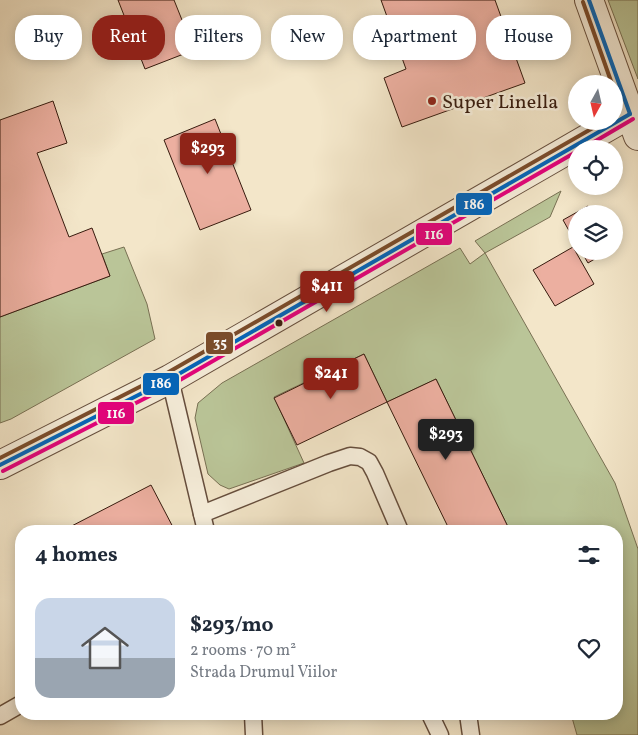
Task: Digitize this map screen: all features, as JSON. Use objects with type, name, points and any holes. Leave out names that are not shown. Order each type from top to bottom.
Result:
[{"type":"street","points":[[0,465],[170,378],[634,125],[589,0]]},
{"type":"lane","points":[[170,378],[205,525]]},
{"type":"lane","points":[[202,514],[350,456],[360,457],[369,462],[397,525]]},
{"type":"lane","points":[[0,716],[15,707]]},
{"type":"lane","points":[[253,720],[254,735]]},
{"type":"lane","points":[[433,720],[440,735]]},
{"type":"lane","points":[[469,720],[471,735]]},
{"type":"green space","points":[[608,0],[638,0],[638,79]]},
{"type":"green space","points":[[561,191],[550,217],[485,253],[475,241]]},
{"type":"green space","points":[[124,247],[147,304],[155,339],[11,419],[0,423],[0,317],[110,276],[102,254]]},
{"type":"green space","points":[[460,248],[470,264],[485,253],[615,483],[638,549],[638,735],[577,735],[573,720],[623,720],[623,525],[507,525],[436,379],[387,402],[364,354],[274,397],[304,463],[229,489],[220,485],[208,474],[195,418],[198,403],[222,383]]},
{"type":"building","points":[[118,0],[174,0],[180,15],[175,15],[175,57],[145,69],[141,60],[165,60],[165,15],[124,15]]},
{"type":"building","points":[[381,0],[495,0],[500,15],[486,15],[486,60],[517,60],[525,83],[402,127],[384,78],[406,69],[403,60],[476,60],[476,15],[386,15]]},
{"type":"building","points":[[53,101],[67,143],[37,153],[69,237],[92,228],[110,276],[0,317],[0,120]]},
{"type":"building","points":[[215,119],[251,210],[200,230],[164,140]]},
{"type":"building","points":[[568,217],[568,229],[563,220]]},
{"type":"building","points":[[568,250],[568,260],[580,260],[594,284],[555,306],[533,270]]},
{"type":"building","points":[[364,354],[387,402],[297,445],[274,398]]},
{"type":"building","points":[[436,379],[507,525],[447,525],[387,402]]},
{"type":"building","points":[[151,485],[172,525],[74,525]]},
{"type":"transit line","name":"186","points":[[589,0],[630,114]]},
{"type":"transit line","name":"35","points":[[583,2],[609,75]]},
{"type":"transit line","name":"186","points":[[0,465],[170,379],[630,114]]},
{"type":"transit line","name":"116","points":[[597,140],[633,119]]},
{"type":"transit line","name":"35","points":[[0,458],[167,373],[589,130]]},
{"type":"transit line","name":"116","points":[[3,471],[173,384],[568,157]]},
{"type":"place","name":"Super Linella","points":[[432,101]]}]
